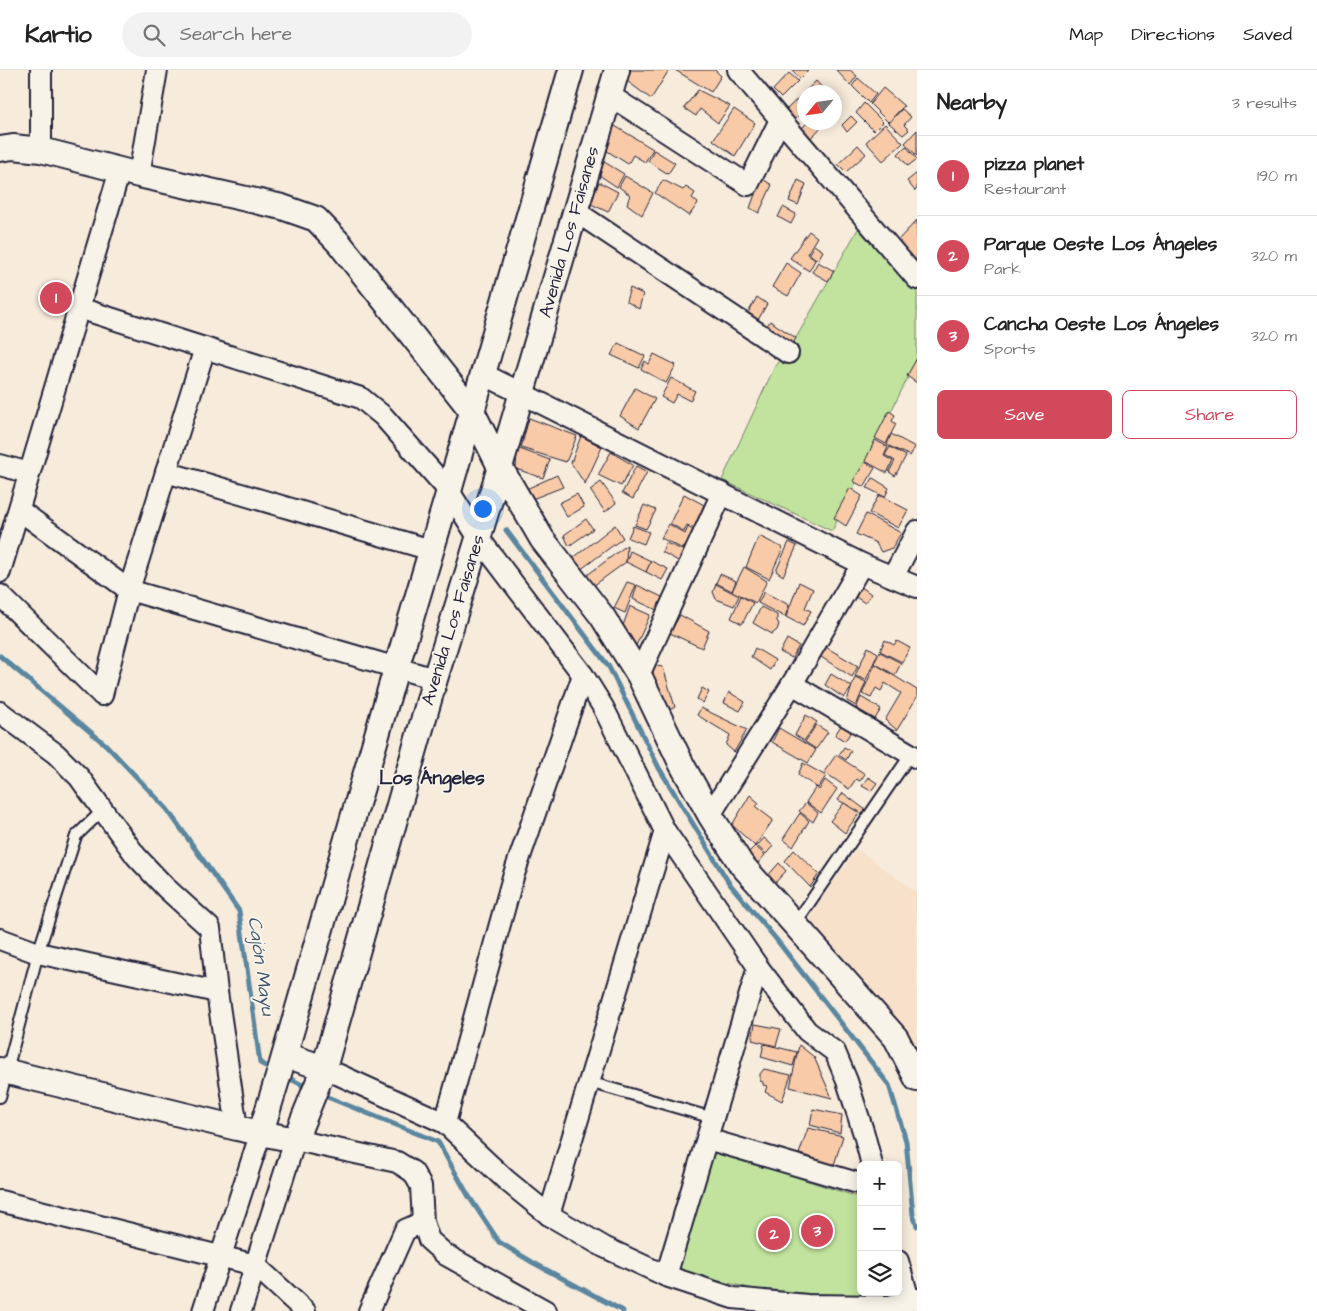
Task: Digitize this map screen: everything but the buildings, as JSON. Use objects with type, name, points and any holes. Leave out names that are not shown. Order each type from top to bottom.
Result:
[{"type":"street","points":[[41,70],[42,150]]},
{"type":"street","points":[[0,572],[79,308],[129,172],[157,70]]},
{"type":"street","points":[[204,1311],[281,1068],[571,70]]},
{"type":"street","name":"Avenida Los Faisanes","points":[[295,1140],[318,1084],[435,679],[500,467],[617,70]]},
{"type":"street","points":[[738,70],[917,278]]},
{"type":"street","points":[[609,95],[748,185],[780,120]]},
{"type":"street","points":[[0,149],[13,147],[42,150],[282,207],[316,219],[339,243],[472,410],[500,467],[542,539],[602,616],[639,675],[682,765],[710,815],[741,864],[896,1038],[917,1079]]},
{"type":"street","points":[[575,211],[788,352]]},
{"type":"street","points":[[79,308],[361,398],[384,416],[449,491],[478,537],[583,675],[603,707],[665,831],[758,967],[807,1032],[835,1052],[847,1081],[871,1161]]},
{"type":"street","points":[[0,595],[102,695],[128,590],[205,348]]},
{"type":"street","points":[[483,374],[862,564],[917,587]]},
{"type":"street","points":[[0,465],[29,473]]},
{"type":"street","points":[[166,472],[431,550]]},
{"type":"street","points":[[639,675],[722,493]]},
{"type":"street","points":[[19,510],[128,590],[435,679]]},
{"type":"street","points":[[893,577],[917,531]]},
{"type":"street","points":[[710,815],[792,684],[862,564]]},
{"type":"street","points":[[445,1123],[513,877],[583,675]]},
{"type":"street","points":[[792,684],[914,756]]},
{"type":"street","points":[[0,712],[56,754],[79,777],[136,856],[166,888],[210,928],[217,992],[237,1128]]},
{"type":"street","points":[[549,1215],[665,831]]},
{"type":"street","points":[[0,939],[38,952],[217,992]]},
{"type":"street","points":[[666,1276],[758,967]]},
{"type":"street","points":[[281,1068],[318,1084],[445,1123],[506,1180],[549,1215],[604,1247],[666,1276],[733,1298],[825,1305],[889,1306],[913,1299],[902,1271]]},
{"type":"street","points":[[3,1071],[237,1128],[397,1162],[413,1172],[421,1186],[422,1222],[430,1240],[446,1255],[546,1311]]},
{"type":"street","points":[[707,1138],[857,1183]]},
{"type":"street","points":[[241,1311],[295,1140]]},
{"type":"street","points":[[0,1201],[256,1265],[305,1311]]},
{"type":"street","points":[[369,1311],[405,1230],[422,1222]]},
{"type":"lane","points":[[794,924],[914,756]]},
{"type":"lane","points":[[0,1097],[3,1071],[38,952],[76,836],[102,811]]},
{"type":"lane","points":[[589,1082],[713,1118]]},
{"type":"shaded area","points":[[857,849],[917,891],[917,1061],[895,1018],[857,973],[805,923]]},
{"type":"green space","points":[[858,229],[917,292],[917,359],[832,531],[722,480],[775,366],[796,338]]},
{"type":"green space","points":[[712,1150],[857,1197],[857,1296],[762,1291],[677,1271]]},
{"type":"waterway","points":[[506,530],[609,667],[659,768],[729,883],[776,939],[889,1085],[906,1141],[913,1215],[917,1226]]},
{"type":"waterway","name":"Cajón Mayu","points":[[0,656],[106,745],[167,809],[239,911],[260,1063],[273,1070]]},
{"type":"waterway","name":"Cajón Mayu","points":[[285,1076],[308,1088]]},
{"type":"waterway","name":"Cajón Mayu","points":[[320,1094],[438,1142],[468,1195],[499,1242],[623,1311]]},
{"type":"place","name":"pizza planet","points":[[56,298]]},
{"type":"place","name":"Cancha Oeste Los Ángeles","points":[[817,1231]]},
{"type":"place","name":"Parque Oeste Los Ángeles","points":[[774,1234]]},
{"type":"district","name":"Los Ángeles","points":[[432,778]]}]
